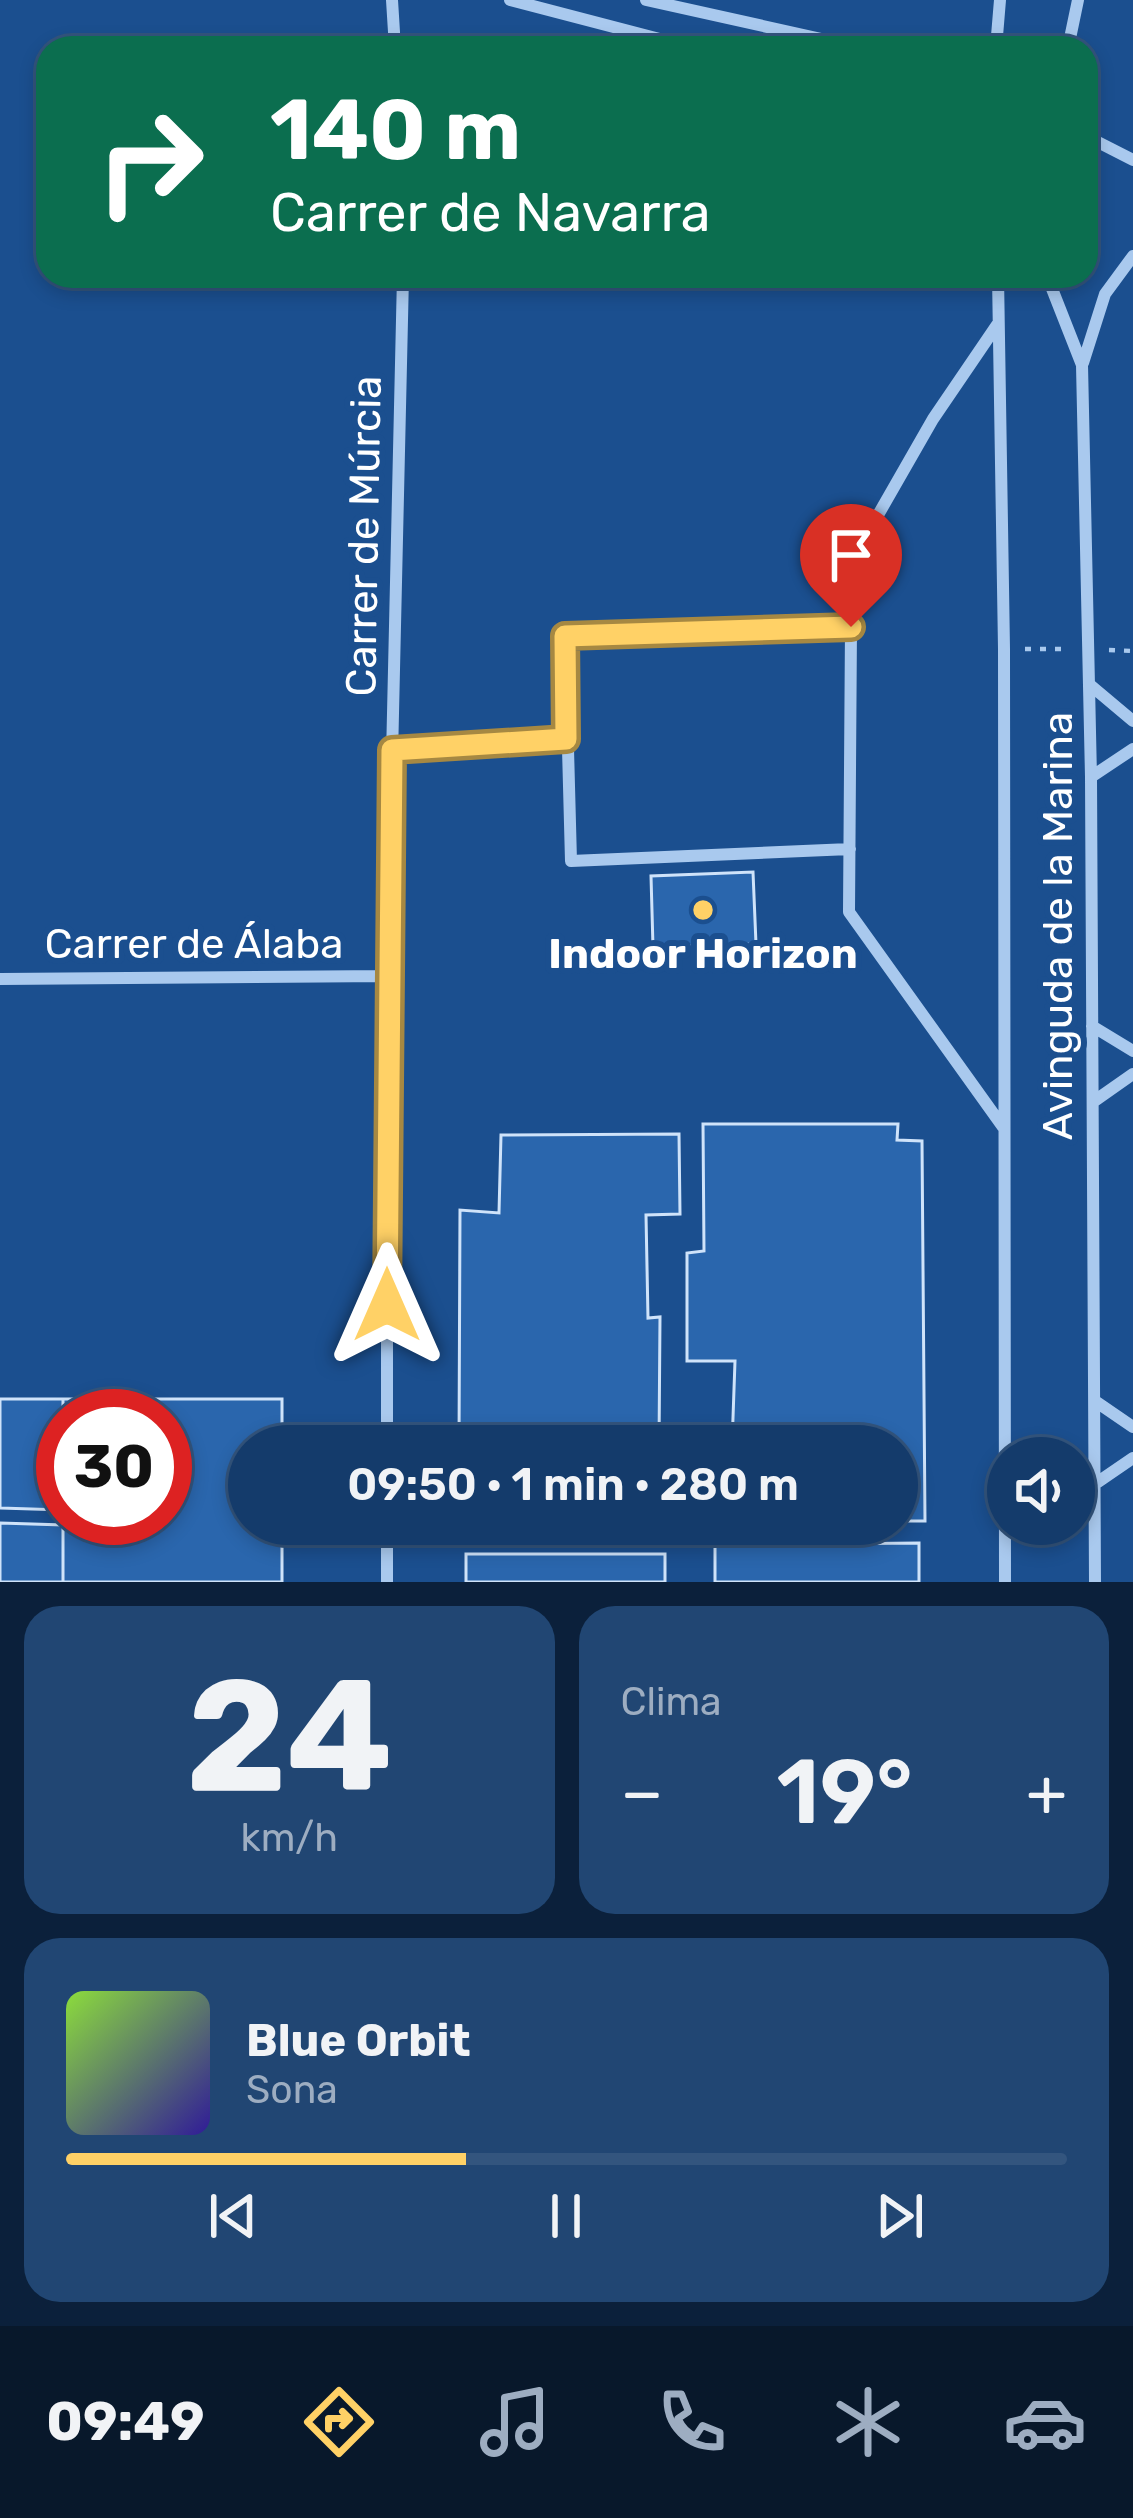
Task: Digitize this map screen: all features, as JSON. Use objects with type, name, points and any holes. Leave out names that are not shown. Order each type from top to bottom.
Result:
[{"type":"street","points":[[392,0],[394,36]]},
{"type":"street","points":[[510,0],[648,36]]},
{"type":"street","points":[[646,0],[808,36]]},
{"type":"street","points":[[999,36],[1000,0]]},
{"type":"street","points":[[1070,36],[1078,0]]},
{"type":"street","points":[[1098,142],[1133,160]]},
{"type":"street","points":[[1082,364],[1105,294],[1133,256]]},
{"type":"street","name":"Carrer de Múrcia","points":[[387,1425],[388,976],[403,288]]},
{"type":"street","name":"Avinguda de la Marina","points":[[998,288],[1004,671],[1005,1582]]},
{"type":"street","name":"Avinguda de la Marina","points":[[1052,288],[1082,364],[1091,777],[1095,1437]]},
{"type":"street","name":"Avinguda de la Marina","points":[[997,324],[933,419],[859,550],[851,627],[849,912],[1005,1129]]},
{"type":"street","points":[[850,849],[571,861],[565,636],[851,627]]},
{"type":"street","points":[[1089,684],[1133,721]]},
{"type":"street","points":[[392,750],[566,739]]},
{"type":"street","points":[[1091,777],[1133,749]]},
{"type":"street","name":"Carrer de Álaba","points":[[0,979],[388,976]]},
{"type":"street","points":[[1092,1026],[1133,1051]]},
{"type":"street","points":[[1093,1102],[1133,1074]]},
{"type":"street","points":[[1095,1401],[1133,1427]]},
{"type":"street","points":[[1095,1484],[1133,1458]]},
{"type":"street","points":[[387,1545],[387,1582]]},
{"type":"street","name":"Avinguda de la Marina","points":[[1095,1545],[1095,1582]]},
{"type":"building","name":"Indoor Horizon","points":[[753,872],[756,944],[653,947],[651,876]]},
{"type":"building","points":[[703,1124],[898,1124],[897,1140],[922,1141],[925,1521],[918,1521],[918,1425],[733,1425],[735,1361],[687,1361],[687,1253],[704,1251]]},
{"type":"building","points":[[679,1134],[680,1214],[646,1215],[648,1318],[660,1317],[659,1425],[459,1425],[460,1210],[499,1213],[501,1135]]},
{"type":"building","points":[[0,1399],[36,1399],[36,1509],[0,1508]]},
{"type":"building","points":[[192,1399],[282,1399],[282,1425],[228,1425],[228,1545],[282,1545],[282,1582],[63,1582],[63,1545],[192,1545]]},
{"type":"building","points":[[0,1523],[36,1524],[36,1545],[63,1545],[63,1582],[0,1582]]},
{"type":"building","points":[[918,1543],[919,1582],[715,1582],[715,1545]]},
{"type":"building","points":[[466,1554],[665,1554],[665,1582],[466,1582]]},
{"type":"place","name":"Indoor Horizon","points":[[703,910]]},
{"type":"route","points":[[387,1305],[392,750],[566,739],[565,636],[851,627]]}]
